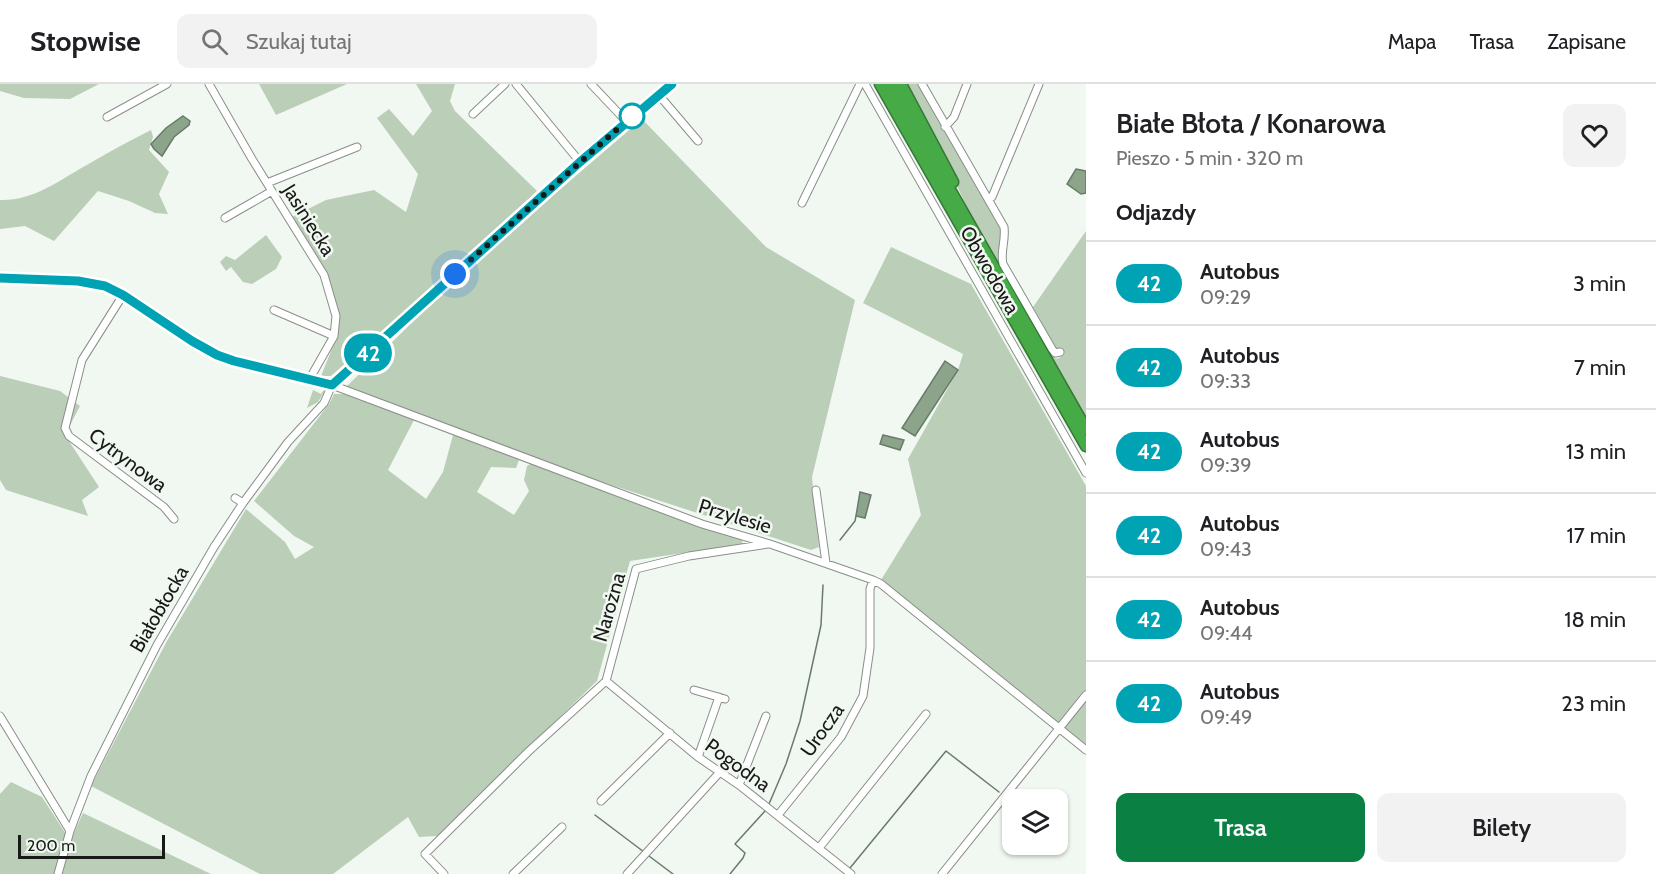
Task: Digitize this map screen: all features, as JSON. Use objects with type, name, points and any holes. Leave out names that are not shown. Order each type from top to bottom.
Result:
[{"type":"highway","points":[[880,84],[1086,446]]},
{"type":"highway","points":[[890,84],[1086,429]]},
{"type":"highway","points":[[901,84],[946,166],[970,224]]},
{"type":"street","points":[[107,117],[168,84]]},
{"type":"street","name":"Jasiniecka","points":[[209,84],[324,274],[336,316],[334,336]]},
{"type":"street","points":[[473,114],[505,84]]},
{"type":"street","points":[[516,84],[580,162]]},
{"type":"street","points":[[591,84],[626,121]]},
{"type":"street","name":"Białobłocka","points":[[57,874],[95,760],[164,626],[243,503],[288,442],[324,403],[332,385],[626,121],[672,84]]},
{"type":"street","points":[[802,203],[860,84]]},
{"type":"street","name":"Obwodowa","points":[[865,84],[1086,473]]},
{"type":"street","points":[[922,84],[1004,227],[1003,264],[1052,349],[1055,353],[1060,352]]},
{"type":"street","points":[[945,127],[954,117],[967,84]]},
{"type":"street","points":[[988,199],[992,197],[1011,153],[1037,85]]},
{"type":"street","points":[[658,94],[698,141]]},
{"type":"street","points":[[267,183],[357,147]]},
{"type":"street","points":[[225,218],[272,191]]},
{"type":"street","name":"Przylesie","points":[[0,278],[89,282],[105,286],[217,355],[332,385],[702,524],[770,544],[873,580],[881,584],[1058,730],[1086,750]]},
{"type":"street","name":"Cytrynowa","points":[[123,295],[82,360],[65,428],[69,436],[164,507],[174,519]]},
{"type":"street","points":[[274,310],[334,336],[309,380]]},
{"type":"street","points":[[816,490],[826,563]]},
{"type":"street","points":[[235,498],[243,503]]},
{"type":"street","name":"Narożna","points":[[606,681],[636,569],[689,556],[770,544]]},
{"type":"street","name":"Urocza","points":[[778,815],[842,737],[863,696],[870,648],[870,589],[873,580]]},
{"type":"street","points":[[444,874],[425,854],[529,751],[606,681]]},
{"type":"street","name":"Pogodna","points":[[606,681],[698,757],[740,785],[851,874]]},
{"type":"street","points":[[694,690],[722,698],[698,757]]},
{"type":"street","points":[[942,874],[1086,695]]},
{"type":"street","points":[[819,848],[926,714]]},
{"type":"street","points":[[0,716],[70,831]]},
{"type":"street","points":[[740,785],[766,716]]},
{"type":"street","points":[[601,801],[670,733]]},
{"type":"street","points":[[627,874],[720,772]]},
{"type":"street","points":[[513,874],[562,827]]},
{"type":"shaded area","points":[[0,84],[99,84],[70,99],[24,98],[0,91]]},
{"type":"shaded area","points":[[259,84],[347,84],[276,115]]},
{"type":"shaded area","points":[[416,84],[455,84],[450,101],[455,111],[537,191],[460,266],[331,376],[321,376],[335,341],[339,323],[325,273],[292,217],[326,200],[374,190],[406,212],[418,174],[377,118],[389,109],[413,136],[432,111]]},
{"type":"shaded area","points":[[905,84],[919,84],[999,225],[1001,238],[999,261],[1056,359],[1061,357],[1033,307],[1086,231],[1086,418],[969,212],[931,129]]},
{"type":"shaded area","points":[[183,116],[190,121],[189,125],[174,137],[162,156],[151,144],[166,128]]},
{"type":"shaded area","points":[[642,119],[766,247],[855,300],[812,477],[819,547],[811,550],[559,468],[558,471],[742,540],[743,544],[630,561],[597,681],[437,836],[419,837],[408,817],[333,874],[260,874],[91,786],[167,641],[246,509],[285,542],[295,559],[314,547],[294,536],[254,501],[329,404],[334,394],[347,394],[414,420],[388,470],[426,499],[443,472],[453,435],[519,460],[516,468],[491,467],[477,492],[514,515],[529,491],[524,480],[527,466],[532,463],[346,387],[466,270]]},
{"type":"shaded area","points":[[151,130],[153,137],[149,150],[169,172],[159,194],[168,214],[155,213],[129,201],[98,191],[54,241],[25,226],[0,229],[0,200],[23,197],[45,189]]},
{"type":"shaded area","points":[[1076,169],[1086,171],[1086,193],[1081,194],[1067,184]]},
{"type":"shaded area","points":[[266,235],[282,257],[276,269],[252,284],[243,282],[231,267],[226,271],[220,262],[226,256],[235,260]]},
{"type":"shaded area","points":[[891,247],[971,284],[1086,486],[1086,746],[1057,725],[881,580],[921,515],[908,459],[958,370],[963,354],[863,303]]},
{"type":"shaded area","points":[[945,361],[958,370],[915,436],[902,428]]},
{"type":"shaded area","points":[[0,376],[60,391],[80,406],[65,435],[99,487],[82,500],[88,516],[6,490],[0,480]]},
{"type":"shaded area","points":[[313,390],[321,394],[324,390],[324,392],[318,402],[307,408]]},
{"type":"shaded area","points":[[883,435],[904,440],[900,450],[880,444]]},
{"type":"shaded area","points":[[860,492],[871,495],[865,518],[856,516]]},
{"type":"shaded area","points":[[11,782],[42,797],[66,834],[72,837],[83,813],[211,874],[0,874],[0,794]]},
{"type":"waterway","points":[[840,540],[855,521],[856,516]]},
{"type":"waterway","points":[[769,804],[786,764],[800,721],[821,625],[823,585]]},
{"type":"waterway","points":[[850,868],[946,751],[999,792]]},
{"type":"waterway","points":[[730,874],[745,853],[735,844],[765,811]]},
{"type":"waterway","points":[[595,815],[644,852]]},
{"type":"waterway","points":[[649,856],[673,874]]},
{"type":"bus line","name":"42","points":[[0,278],[78,281],[105,286],[217,355],[332,385],[580,162],[672,84]]},
{"type":"route","points":[[455,274],[632,116]]}]
